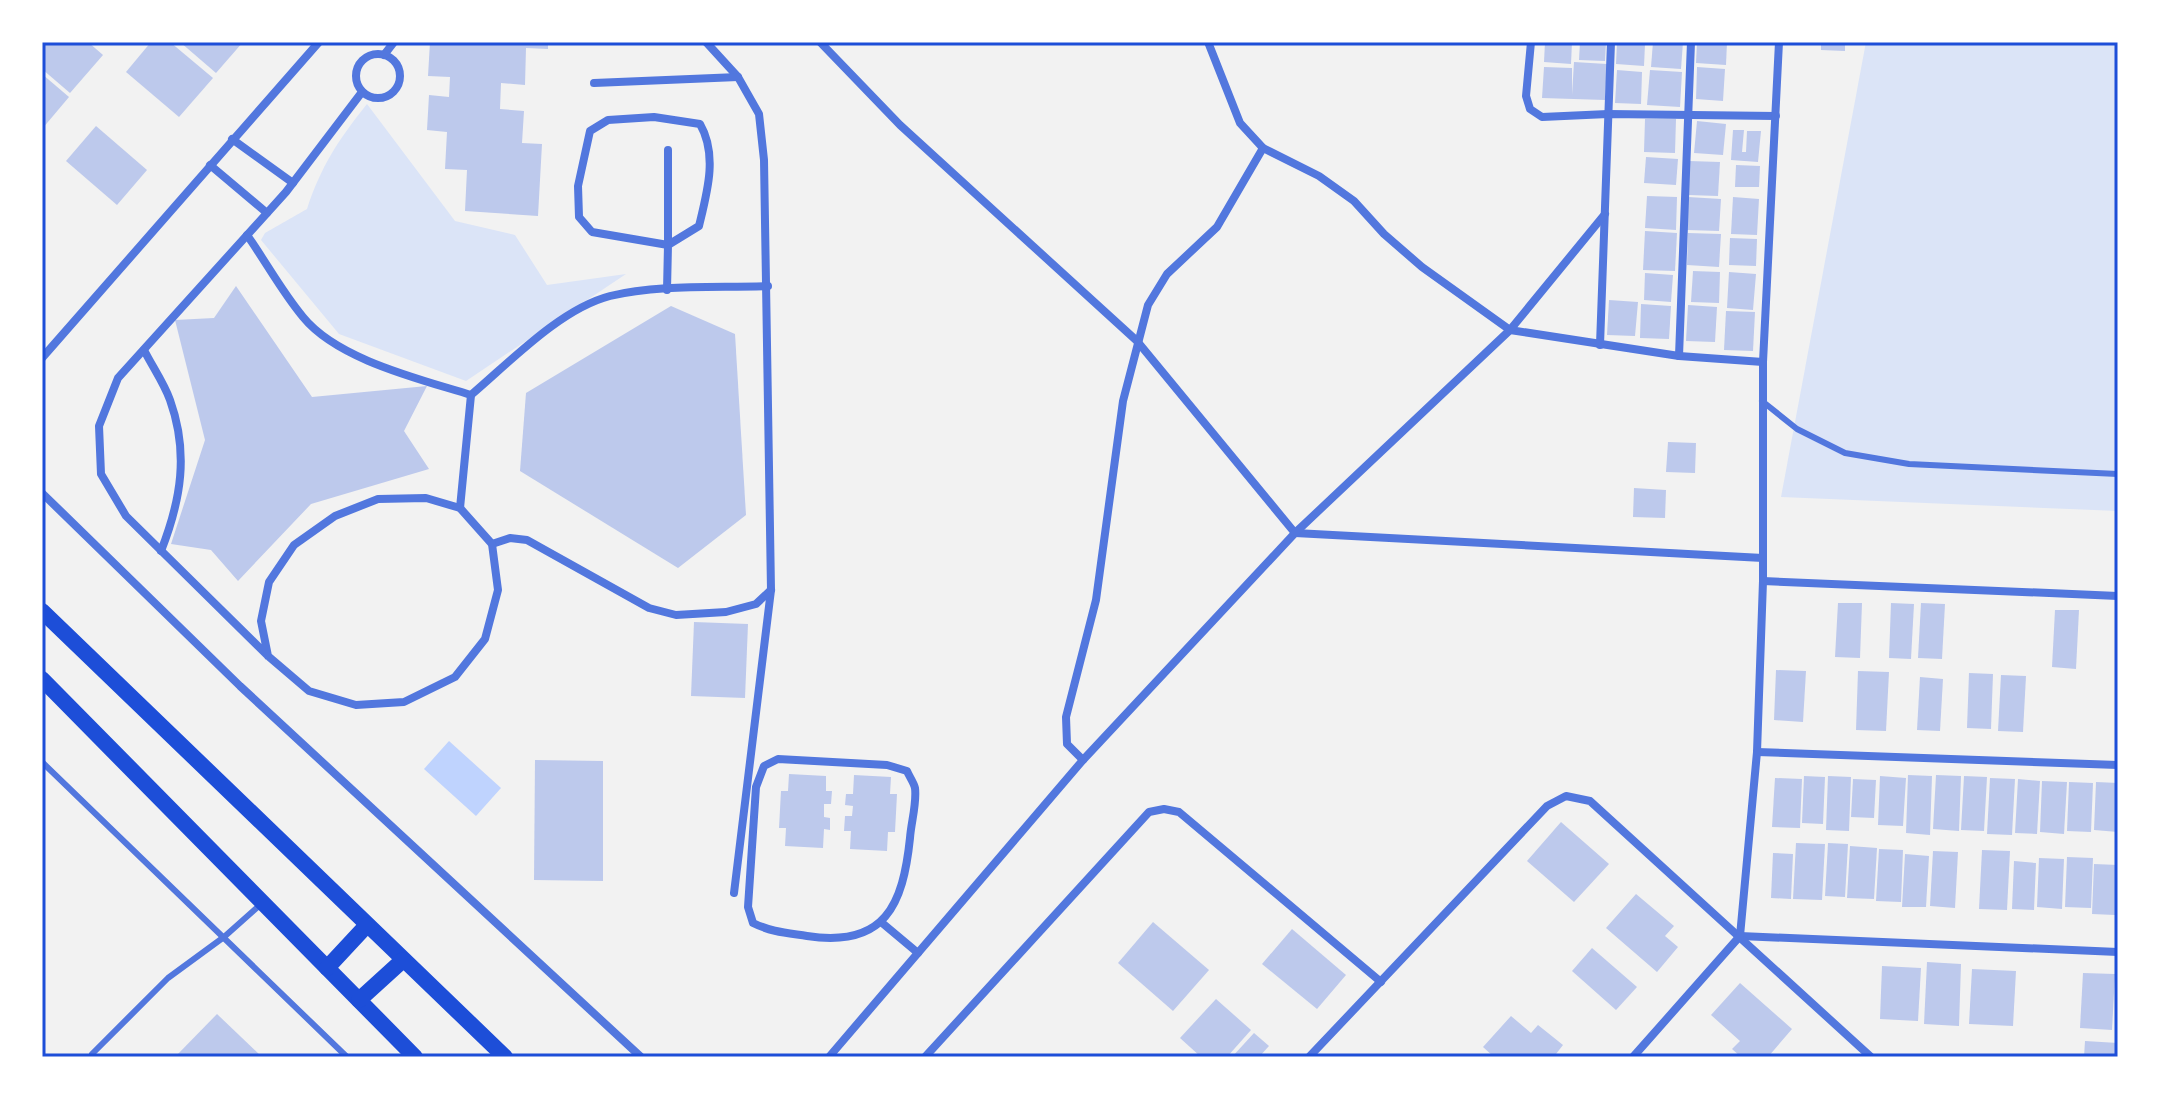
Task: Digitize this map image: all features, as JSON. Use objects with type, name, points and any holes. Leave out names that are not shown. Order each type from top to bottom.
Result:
[{"type":"main road","points":[[42,611],[505,1057]]},
{"type":"main road","points":[[42,679],[415,1057]]},
{"type":"main road","points":[[327,968],[367,925]]},
{"type":"main road","points":[[359,1000],[403,960]]},
{"type":"street","points":[[42,358],[319,42]]},
{"type":"street","points":[[384,55],[394,42]]},
{"type":"street","points":[[706,42],[738,77],[759,114],[764,160],[771,590],[734,893]]},
{"type":"street","points":[[820,42],[900,125],[1137,341],[1295,533],[1763,558]]},
{"type":"street","points":[[1208,42],[1240,123],[1263,148],[1330,184],[1354,201],[1384,234],[1422,267],[1510,330],[1679,356],[1763,362]]},
{"type":"street","points":[[1531,42],[1526,96],[1530,109],[1542,117],[1608,114],[1776,116]]},
{"type":"street","points":[[1600,345],[1611,42]]},
{"type":"street","points":[[1679,356],[1691,42]]},
{"type":"street","points":[[1633,1057],[1740,936],[1757,752],[1763,581],[1763,362],[1779,42]]},
{"type":"street","points":[[370,56],[391,58],[400,76],[395,90],[376,98],[362,92],[356,79],[359,65],[370,56]]},
{"type":"street","points":[[594,83],[738,77]]},
{"type":"street","points":[[268,656],[261,621],[269,582],[294,545],[335,516],[378,499],[426,498],[460,508],[492,544],[498,590],[485,639],[455,677],[404,702],[356,705],[309,691],[268,656],[126,516],[101,474],[99,426],[118,378],[293,183],[362,92]]},
{"type":"street","points":[[654,117],[700,124],[707,136],[710,180],[699,226],[668,245],[592,232],[579,217],[578,186],[590,131],[608,120],[654,117]]},
{"type":"street","points":[[232,139],[293,183]]},
{"type":"street","points":[[1083,760],[1067,744],[1066,717],[1096,600],[1123,401],[1137,341],[1148,305],[1167,274],[1217,227],[1263,148]]},
{"type":"street","points":[[667,290],[668,150]]},
{"type":"street","points":[[210,165],[267,213]]},
{"type":"street","points":[[829,1057],[1083,760],[1295,533],[1510,330],[1605,214]]},
{"type":"street","points":[[247,235],[304,319],[340,347],[382,366],[471,395]]},
{"type":"street","points":[[460,508],[471,395],[564,317],[608,297],[667,290],[768,286]]},
{"type":"street","points":[[144,350],[170,398],[182,478],[175,515],[161,551]]},
{"type":"street","points":[[42,493],[240,686],[641,1057]]},
{"type":"street","points":[[492,544],[510,538],[527,540],[649,608],[676,615],[726,612],[756,604],[771,590]]},
{"type":"street","points":[[1763,581],[2118,596]]},
{"type":"street","points":[[1757,752],[2118,765]]},
{"type":"street","points":[[778,759],[887,765],[907,771],[915,787],[906,873],[897,901],[881,922],[855,937],[829,940],[768,930],[753,923],[748,907],[756,787],[764,766],[778,759]]},
{"type":"street","points":[[1309,1057],[1547,806],[1566,796],[1590,801],[1871,1057]]},
{"type":"street","points":[[925,1057],[1149,812],[1164,809],[1179,812],[1381,982]]},
{"type":"street","points":[[881,922],[918,953]]},
{"type":"street","points":[[1740,936],[2118,952]]},
{"type":"lane","points":[[1762,401],[1797,429],[1845,453],[1909,464],[2118,474]]},
{"type":"lane","points":[[42,762],[347,1057]]},
{"type":"lane","points":[[95,1057],[92,1054],[168,978],[224,937],[263,903]]},
{"type":"shaded area","points":[[1866,42],[2118,42],[2118,511],[1781,497]]},
{"type":"shaded area","points":[[367,104],[455,221],[515,235],[547,285],[626,274],[466,381],[339,334],[261,240],[265,233],[307,209],[318,179],[332,154]]},
{"type":"water","points":[[449,741],[501,788],[476,816],[424,769]]},
{"type":"building","points":[[42,42],[88,42],[103,55],[70,93],[42,69]]},
{"type":"building","points":[[151,42],[170,42],[213,78],[179,117],[126,72]]},
{"type":"building","points":[[180,42],[243,42],[216,73]]},
{"type":"building","points":[[430,42],[548,42],[548,49],[526,48],[525,85],[501,83],[500,109],[524,111],[522,143],[542,144],[538,216],[465,211],[467,170],[445,169],[447,132],[427,130],[429,95],[449,97],[450,77],[428,76]]},
{"type":"building","points":[[1545,42],[1572,42],[1571,64],[1544,62]]},
{"type":"building","points":[[1580,42],[1606,42],[1605,61],[1579,60]]},
{"type":"building","points":[[1617,42],[1645,44],[1644,66],[1616,64]]},
{"type":"building","points":[[1653,42],[1683,42],[1681,69],[1651,67]]},
{"type":"building","points":[[1697,42],[1727,42],[1726,65],[1696,63]]},
{"type":"building","points":[[1821,42],[1845,42],[1845,51],[1821,50]]},
{"type":"building","points":[[1574,62],[1607,64],[1605,100],[1542,98],[1544,67],[1572,68],[1572,95]]},
{"type":"building","points":[[1697,67],[1725,69],[1723,101],[1696,99]]},
{"type":"building","points":[[1617,70],[1642,72],[1641,104],[1615,103]]},
{"type":"building","points":[[1650,70],[1682,72],[1680,107],[1647,105]]},
{"type":"building","points":[[42,74],[69,97],[42,129]]},
{"type":"building","points":[[1645,119],[1676,119],[1675,153],[1644,152]]},
{"type":"building","points":[[1697,121],[1726,124],[1723,155],[1694,153]]},
{"type":"building","points":[[96,126],[147,170],[117,205],[66,161]]},
{"type":"building","points":[[1733,130],[1744,130],[1742,152],[1746,152],[1747,131],[1761,131],[1758,162],[1731,160]]},
{"type":"building","points":[[1646,157],[1678,159],[1676,185],[1644,183]]},
{"type":"building","points":[[1689,161],[1720,162],[1718,196],[1688,195]]},
{"type":"building","points":[[1736,165],[1760,166],[1759,187],[1735,187]]},
{"type":"building","points":[[1647,196],[1677,197],[1676,230],[1645,228]]},
{"type":"building","points":[[1688,197],[1721,199],[1719,231],[1687,230]]},
{"type":"building","points":[[1733,197],[1759,199],[1757,235],[1731,234]]},
{"type":"building","points":[[1645,231],[1677,233],[1675,271],[1643,270]]},
{"type":"building","points":[[1688,233],[1721,234],[1719,267],[1687,265]]},
{"type":"building","points":[[1730,238],[1757,239],[1756,266],[1729,265]]},
{"type":"building","points":[[1693,271],[1720,272],[1719,303],[1691,302]]},
{"type":"building","points":[[1729,272],[1756,274],[1753,310],[1727,308]]},
{"type":"building","points":[[1645,273],[1673,275],[1671,302],[1644,300]]},
{"type":"building","points":[[236,286],[312,397],[427,386],[404,431],[429,469],[311,504],[238,581],[211,550],[171,544],[205,440],[175,320],[214,318]]},
{"type":"building","points":[[1609,300],[1638,302],[1635,336],[1607,335]]},
{"type":"building","points":[[1641,304],[1671,306],[1669,339],[1640,338]]},
{"type":"building","points":[[1688,305],[1717,307],[1715,342],[1686,341]]},
{"type":"building","points":[[671,306],[735,334],[746,515],[678,568],[520,471],[526,393]]},
{"type":"building","points":[[1726,311],[1755,312],[1753,351],[1724,350]]},
{"type":"building","points":[[1668,442],[1696,443],[1695,473],[1666,472]]},
{"type":"building","points":[[1634,488],[1666,490],[1665,518],[1633,517]]},
{"type":"building","points":[[1838,603],[1862,603],[1860,658],[1835,657]]},
{"type":"building","points":[[1891,603],[1914,604],[1911,659],[1889,658]]},
{"type":"building","points":[[1921,603],[1945,604],[1942,659],[1918,658]]},
{"type":"building","points":[[2055,610],[2079,610],[2076,669],[2052,667]]},
{"type":"building","points":[[694,622],[748,624],[745,698],[691,696]]},
{"type":"building","points":[[1776,670],[1806,671],[1803,722],[1774,720]]},
{"type":"building","points":[[1858,671],[1889,672],[1886,731],[1856,730]]},
{"type":"building","points":[[1969,673],[1993,674],[1991,729],[1967,728]]},
{"type":"building","points":[[2001,675],[2026,676],[2023,732],[1998,731]]},
{"type":"building","points":[[1920,677],[1943,679],[1940,731],[1917,730]]},
{"type":"building","points":[[535,760],[603,761],[603,881],[534,880]]},
{"type":"building","points":[[789,774],[826,776],[826,791],[832,791],[831,804],[824,804],[824,817],[830,818],[830,830],[824,829],[823,848],[785,846],[786,828],[779,828],[781,791],[788,791]]},
{"type":"building","points":[[854,775],[891,777],[890,794],[897,794],[895,832],[888,832],[887,851],[850,849],[851,831],[844,831],[845,816],[852,816],[853,806],[845,805],[846,794],[853,794]]},
{"type":"building","points":[[1908,775],[1932,776],[1930,835],[1906,833]]},
{"type":"building","points":[[1936,775],[1961,776],[1959,831],[1933,829]]},
{"type":"building","points":[[1804,776],[1825,777],[1823,824],[1802,823]]},
{"type":"building","points":[[1828,776],[1851,777],[1849,831],[1826,830]]},
{"type":"building","points":[[1880,776],[1906,778],[1903,826],[1878,825]]},
{"type":"building","points":[[1964,776],[1987,777],[1984,831],[1961,830]]},
{"type":"building","points":[[1775,778],[1802,779],[1800,828],[1772,827]]},
{"type":"building","points":[[1990,778],[2015,779],[2012,835],[1987,834]]},
{"type":"building","points":[[1853,779],[1876,780],[1874,818],[1851,817]]},
{"type":"building","points":[[2018,779],[2040,781],[2037,834],[2015,833]]},
{"type":"building","points":[[2042,781],[2067,782],[2064,834],[2040,832]]},
{"type":"building","points":[[2069,782],[2093,783],[2091,832],[2067,831]]},
{"type":"building","points":[[2096,782],[2118,783],[2118,832],[2094,830]]},
{"type":"building","points":[[1561,822],[1609,864],[1574,902],[1527,861]]},
{"type":"building","points":[[1796,843],[1825,844],[1822,900],[1793,899]]},
{"type":"building","points":[[1828,843],[1848,844],[1845,897],[1825,896]]},
{"type":"building","points":[[1850,846],[1877,848],[1874,899],[1847,898]]},
{"type":"building","points":[[1879,849],[1903,850],[1901,902],[1876,901]]},
{"type":"building","points":[[1982,850],[2010,851],[2007,910],[1979,909]]},
{"type":"building","points":[[1933,851],[1958,852],[1955,908],[1930,906]]},
{"type":"building","points":[[1773,853],[1793,854],[1791,899],[1771,898]]},
{"type":"building","points":[[1905,854],[1929,856],[1926,907],[1902,907]]},
{"type":"building","points":[[2067,857],[2093,858],[2091,908],[2065,907]]},
{"type":"building","points":[[2039,858],[2064,859],[2062,909],[2037,907]]},
{"type":"building","points":[[2014,861],[2036,863],[2034,910],[2012,909]]},
{"type":"building","points":[[2094,864],[2118,865],[2115,915],[2092,914]]},
{"type":"building","points":[[1636,894],[1674,926],[1665,936],[1678,947],[1657,972],[1606,928]]},
{"type":"building","points":[[1153,922],[1209,970],[1173,1011],[1118,963]]},
{"type":"building","points":[[1292,929],[1346,975],[1317,1009],[1262,964]]},
{"type":"building","points":[[1592,948],[1637,987],[1616,1010],[1572,971]]},
{"type":"building","points":[[1927,962],[1961,964],[1959,1026],[1924,1024]]},
{"type":"building","points":[[1882,966],[1921,968],[1918,1021],[1880,1019]]},
{"type":"building","points":[[1972,969],[2016,971],[2013,1026],[1969,1024]]},
{"type":"building","points":[[2083,973],[2115,974],[2112,1030],[2080,1028]]},
{"type":"building","points":[[1740,983],[1792,1029],[1768,1057],[1741,1057],[1732,1049],[1740,1041],[1711,1015]]},
{"type":"building","points":[[1216,999],[1251,1030],[1227,1057],[1201,1057],[1180,1038]]},
{"type":"building","points":[[217,1014],[262,1057],[175,1057]]},
{"type":"building","points":[[1511,1016],[1531,1033],[1538,1025],[1563,1045],[1556,1054],[1559,1057],[1494,1057],[1483,1047]]},
{"type":"building","points":[[1254,1033],[1269,1046],[1259,1057],[1232,1057]]},
{"type":"building","points":[[2085,1041],[2118,1043],[2118,1057],[2084,1057]]}]
